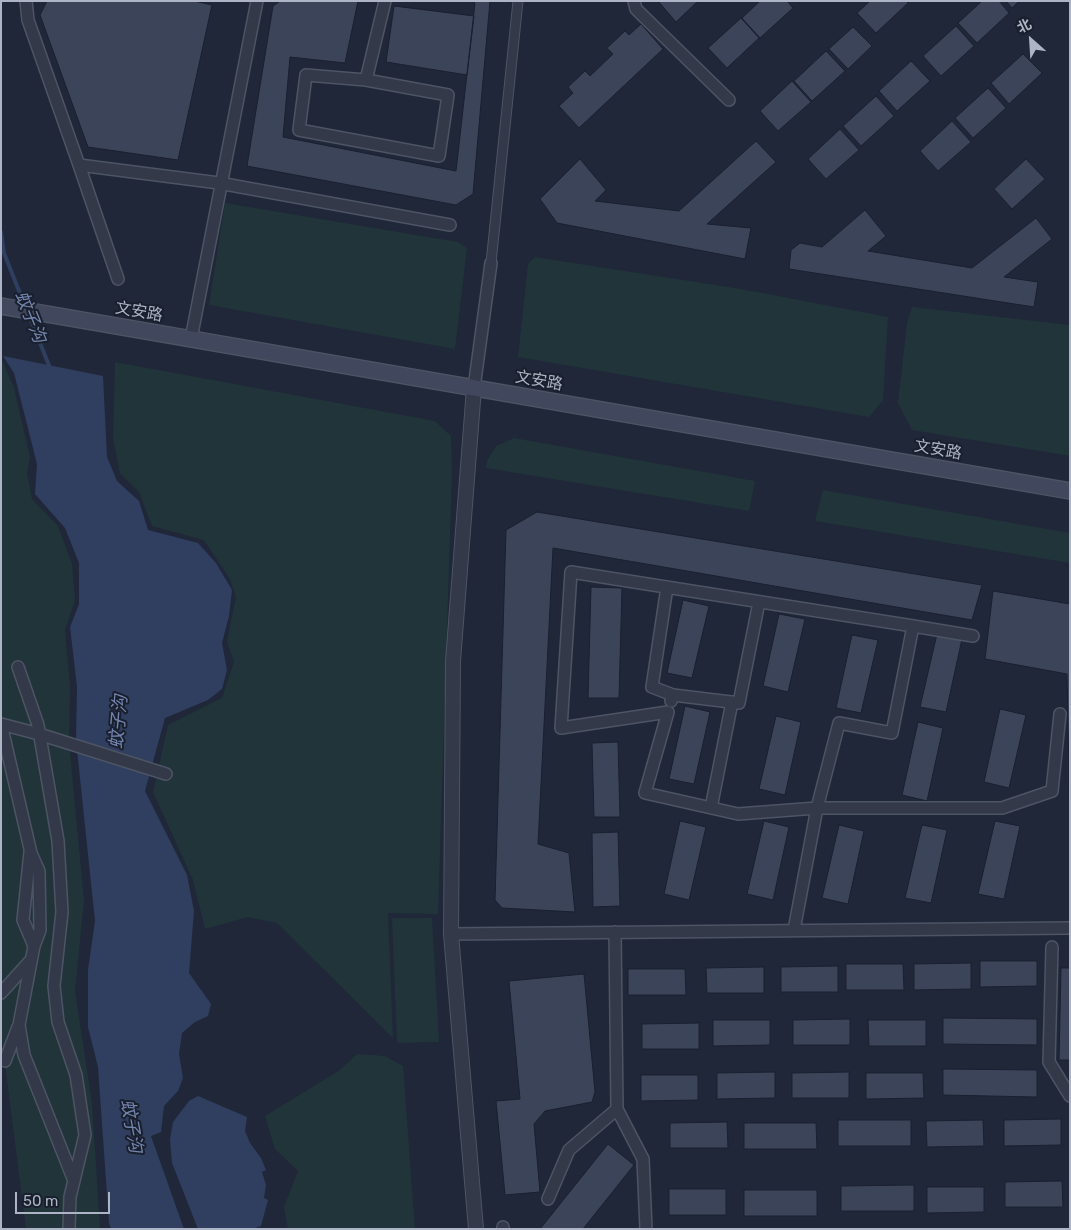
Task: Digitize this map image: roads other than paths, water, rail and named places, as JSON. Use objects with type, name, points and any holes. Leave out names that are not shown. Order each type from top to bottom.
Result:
[{"type":"main road","name":"文安路","points":[[1,306],[1070,491]]},
{"type":"street","points":[[26,1],[28,20],[118,279]]},
{"type":"street","points":[[191,339],[256,1]]},
{"type":"street","points":[[366,80],[385,1]]},
{"type":"street","points":[[476,1229],[451,934],[453,661],[474,388],[492,263],[518,1]]},
{"type":"street","points":[[634,1],[636,9],[729,100]]},
{"type":"street","points":[[306,75],[366,80],[448,94],[439,156],[299,130],[306,75]]},
{"type":"street","points":[[79,165],[220,183],[450,225]]},
{"type":"street","points":[[668,712],[561,728],[571,572],[973,636]]},
{"type":"street","points":[[667,587],[652,687],[672,695],[738,703],[759,602]]},
{"type":"street","points":[[794,930],[817,808],[839,723],[892,734],[913,626]]},
{"type":"street","points":[[18,667],[39,734],[59,850],[62,912],[54,986],[58,1022],[76,1075],[85,1135],[70,1196],[68,1229]]},
{"type":"street","points":[[672,695],[645,793],[738,814],[817,808],[1002,808],[1052,791],[1060,714]]},
{"type":"street","points":[[711,808],[732,702]]},
{"type":"street","points":[[5,1061],[18,1025],[34,946],[40,930],[39,871],[30,850],[1,724],[166,774]]},
{"type":"street","points":[[30,850],[23,920],[34,946]]},
{"type":"street","points":[[451,934],[1070,928]]},
{"type":"street","points":[[615,932],[617,1110],[643,1160],[646,1229]]},
{"type":"street","points":[[1052,947],[1049,1062],[1070,1096]]},
{"type":"street","points":[[1,993],[31,959]]},
{"type":"street","points":[[18,1025],[24,1055],[74,1181]]},
{"type":"street","points":[[548,1199],[568,1150],[617,1110]]},
{"type":"water","points":[[3,356],[103,376],[107,457],[117,481],[139,501],[148,530],[198,543],[216,563],[232,590],[229,616],[222,643],[227,670],[222,689],[208,700],[165,718],[145,791],[187,875],[194,911],[189,973],[211,1004],[208,1016],[195,1022],[182,1033],[179,1054],[183,1078],[178,1091],[164,1106],[161,1132],[151,1136],[184,1229],[111,1229],[109,1223],[98,1067],[88,1027],[88,970],[95,921],[76,740],[77,687],[70,627],[79,604],[79,563],[65,528],[35,494],[37,464],[14,373]]},
{"type":"water","points":[[198,1096],[247,1117],[245,1131],[266,1170],[262,1172],[266,1185],[264,1198],[268,1200],[261,1226],[253,1229],[198,1229],[172,1163],[170,1139],[173,1122],[189,1101]]},
{"type":"waterway","name":"蚊子沟","points":[[1,232],[4,253],[25,306]]},
{"type":"waterway","name":"蚊子沟","points":[[29,315],[50,368]]}]
